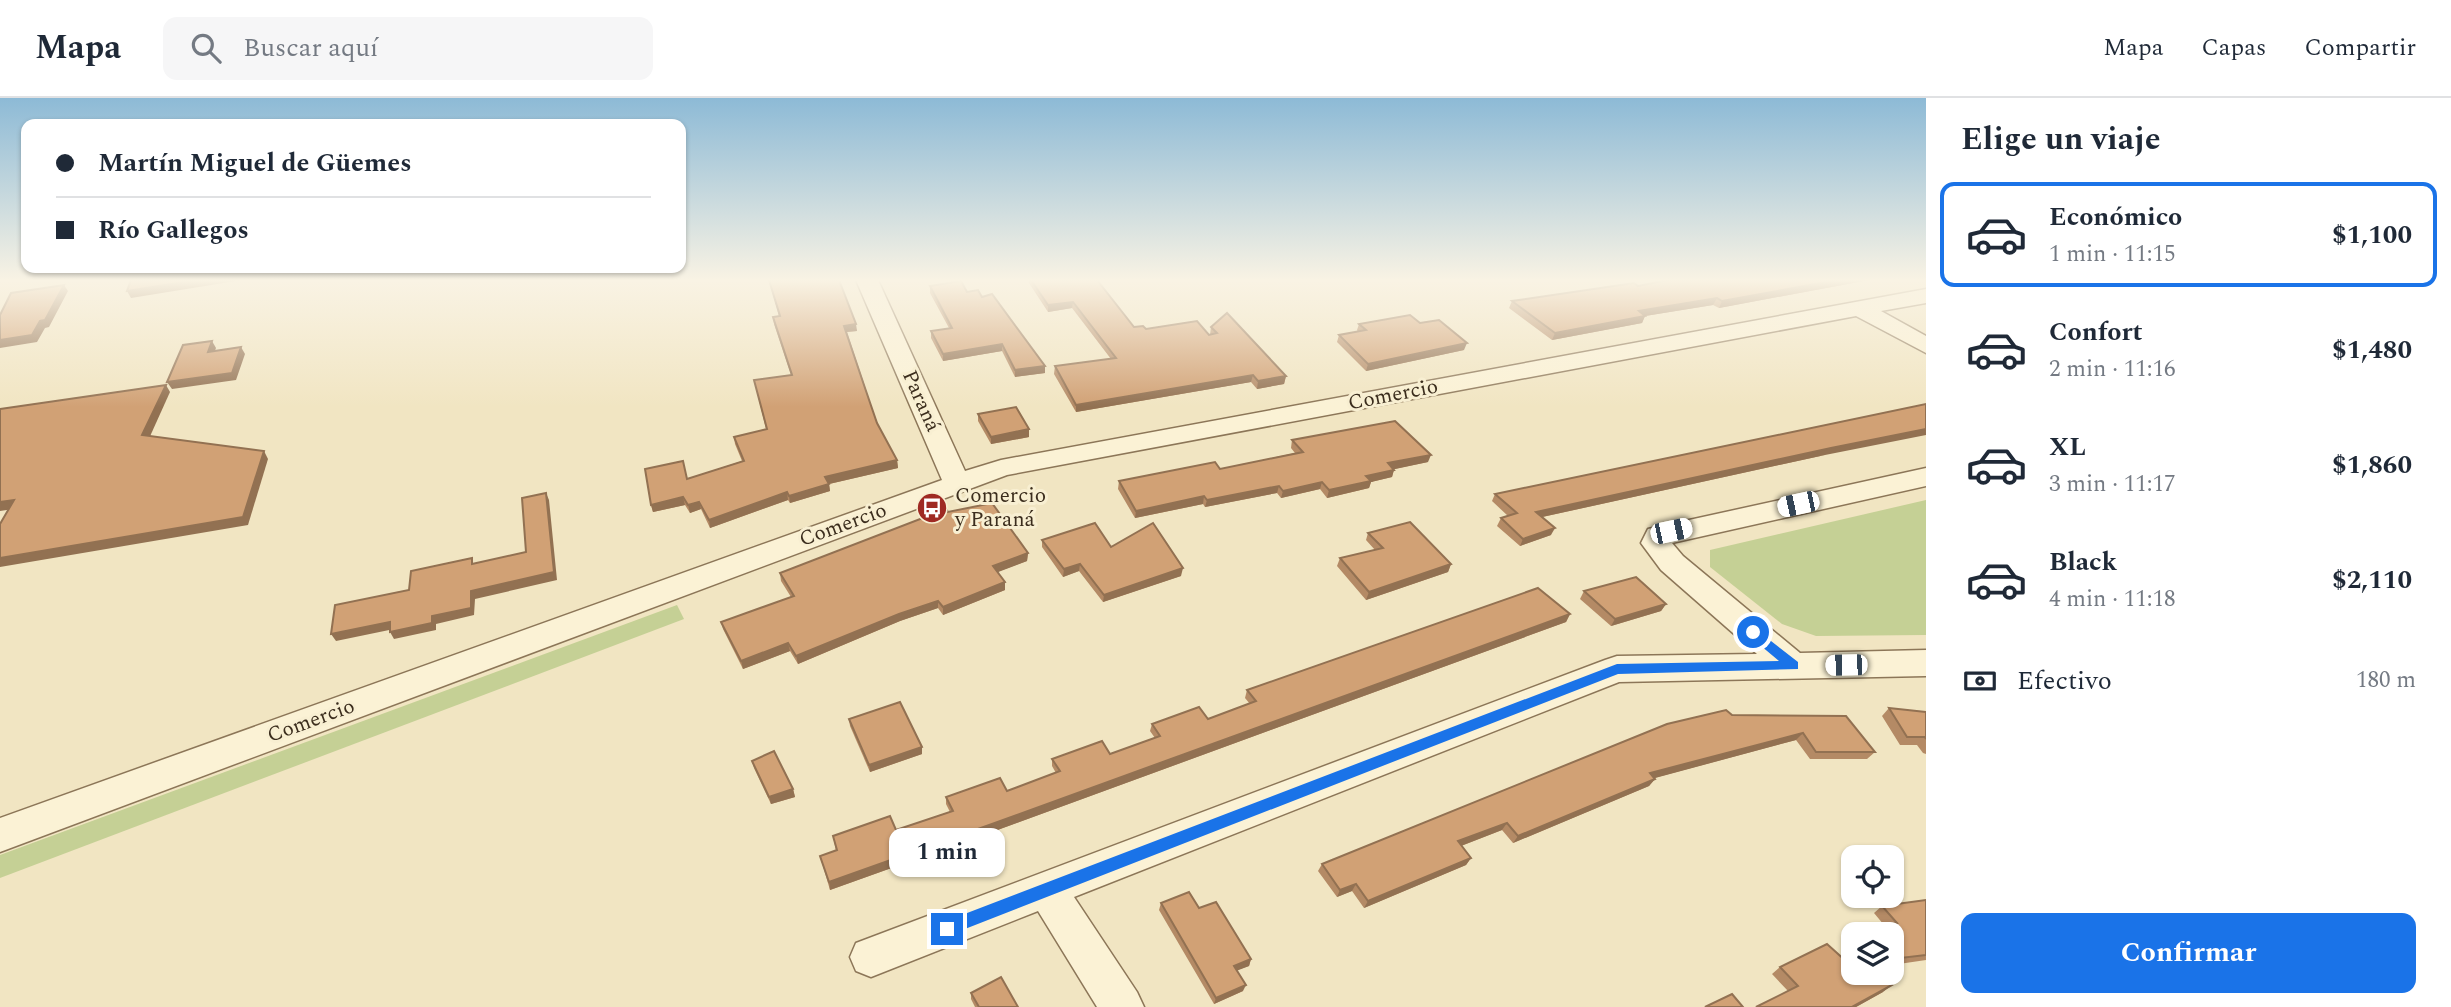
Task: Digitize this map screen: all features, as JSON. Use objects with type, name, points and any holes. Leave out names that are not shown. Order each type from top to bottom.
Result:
[{"type":"street","name":"Paraná","points":[[886,322],[957,483]]},
{"type":"street","name":"Comercio","points":[[0,835],[1001,468],[1782,322]]},
{"type":"street","points":[[1884,322],[1926,346]]},
{"type":"street","points":[[1793,666],[1662,553],[1656,543],[1658,536],[1926,477]]},
{"type":"street","points":[[872,957],[1617,669],[1926,663]]},
{"type":"street","points":[[1047,891],[1122,1007]]},
{"type":"green space","points":[[1926,500],[1926,635],[1816,636],[1782,624],[1710,567],[1710,550]]},
{"type":"green space","points":[[677,605],[684,619],[0,878],[0,855]]},
{"type":"building","points":[[0,322],[39,322],[32,335],[0,340]]},
{"type":"building","points":[[775,322],[855,322],[844,326],[877,423],[897,460],[825,477],[829,484],[789,496],[787,492],[709,520],[699,502],[688,505],[683,497],[651,505],[645,469],[683,461],[687,479],[744,461],[734,437],[767,429],[754,380],[792,375]]},
{"type":"building","points":[[949,322],[1013,322],[1045,366],[1015,370],[1002,344],[943,354],[931,331],[952,328]]},
{"type":"building","points":[[1089,322],[1130,322],[1134,327],[1143,326],[1146,329],[1198,322],[1209,335],[1217,333],[1211,327],[1216,322],[1236,322],[1286,376],[1258,381],[1253,375],[1076,405],[1055,366],[1116,358]]},
{"type":"building","points":[[1442,322],[1467,343],[1368,364],[1339,335],[1366,330],[1359,324]]},
{"type":"building","points":[[1541,322],[1611,322],[1555,333]]},
{"type":"building","points":[[212,341],[208,352],[241,347],[232,373],[167,382],[183,345]]},
{"type":"building","points":[[166,385],[142,435],[264,451],[243,517],[0,558],[0,524],[14,500],[0,502],[0,409]]},
{"type":"building","points":[[1926,404],[1926,429],[1536,512],[1555,528],[1523,539],[1501,518],[1517,513],[1495,494]]},
{"type":"building","points":[[1016,407],[1029,429],[991,437],[978,414]]},
{"type":"building","points":[[1395,421],[1431,455],[1388,463],[1394,470],[1366,476],[1371,481],[1329,490],[1322,482],[1283,491],[1279,486],[1207,500],[1204,496],[1136,511],[1119,481],[1215,462],[1220,469],[1303,452],[1292,440]]},
{"type":"building","points":[[546,493],[554,572],[471,591],[471,608],[432,616],[432,623],[390,632],[390,622],[331,634],[335,605],[409,590],[411,571],[472,558],[472,564],[526,552],[522,498]]},
{"type":"building","points":[[992,503],[1028,553],[993,566],[1005,582],[943,607],[938,601],[899,614],[796,656],[788,643],[741,661],[721,622],[794,596],[780,573],[946,509],[948,512]]},
{"type":"building","points":[[1410,522],[1451,564],[1369,592],[1340,558],[1383,548],[1368,533]]},
{"type":"building","points":[[1095,523],[1111,547],[1153,523],[1183,568],[1104,595],[1080,564],[1064,569],[1042,540]]},
{"type":"building","points":[[1636,577],[1666,604],[1615,619],[1584,591]]},
{"type":"building","points":[[1538,588],[1570,614],[829,882],[820,856],[837,850],[833,836],[890,816],[896,830],[953,811],[946,797],[1000,778],[1007,791],[1060,771],[1052,759],[1102,741],[1110,754],[1160,736],[1152,724],[1199,707],[1208,719],[1256,701],[1247,690]]},
{"type":"building","points":[[900,702],[922,747],[869,765],[849,719]]},
{"type":"building","points":[[1889,708],[1926,712],[1926,739],[1907,737]]},
{"type":"building","points":[[1726,710],[1732,715],[1846,716],[1875,752],[1816,752],[1803,733],[1650,773],[1655,779],[1518,836],[1507,823],[1458,841],[1471,858],[1368,901],[1356,884],[1340,890],[1322,864],[1667,724]]},
{"type":"building","points":[[774,751],[793,789],[769,797],[752,761]]},
{"type":"building","points":[[1189,892],[1199,908],[1216,902],[1251,959],[1234,966],[1246,985],[1216,998],[1161,903]]},
{"type":"building","points":[[1926,900],[1926,955],[1904,958],[1904,922],[1896,922],[1884,908],[1904,908],[1904,903]]},
{"type":"building","points":[[1827,944],[1841,957],[1841,985],[1892,985],[1852,1007],[1756,1007],[1798,986],[1780,967]]},
{"type":"building","points":[[1001,977],[1018,1007],[979,1007],[971,993]]},
{"type":"building","points":[[1732,994],[1743,1007],[1705,1007]]},
{"type":"place","name":"Comercio y Paraná","points":[[932,508]]},
{"type":"route","points":[[947,929],[1617,669],[1793,666],[1753,632]]}]
